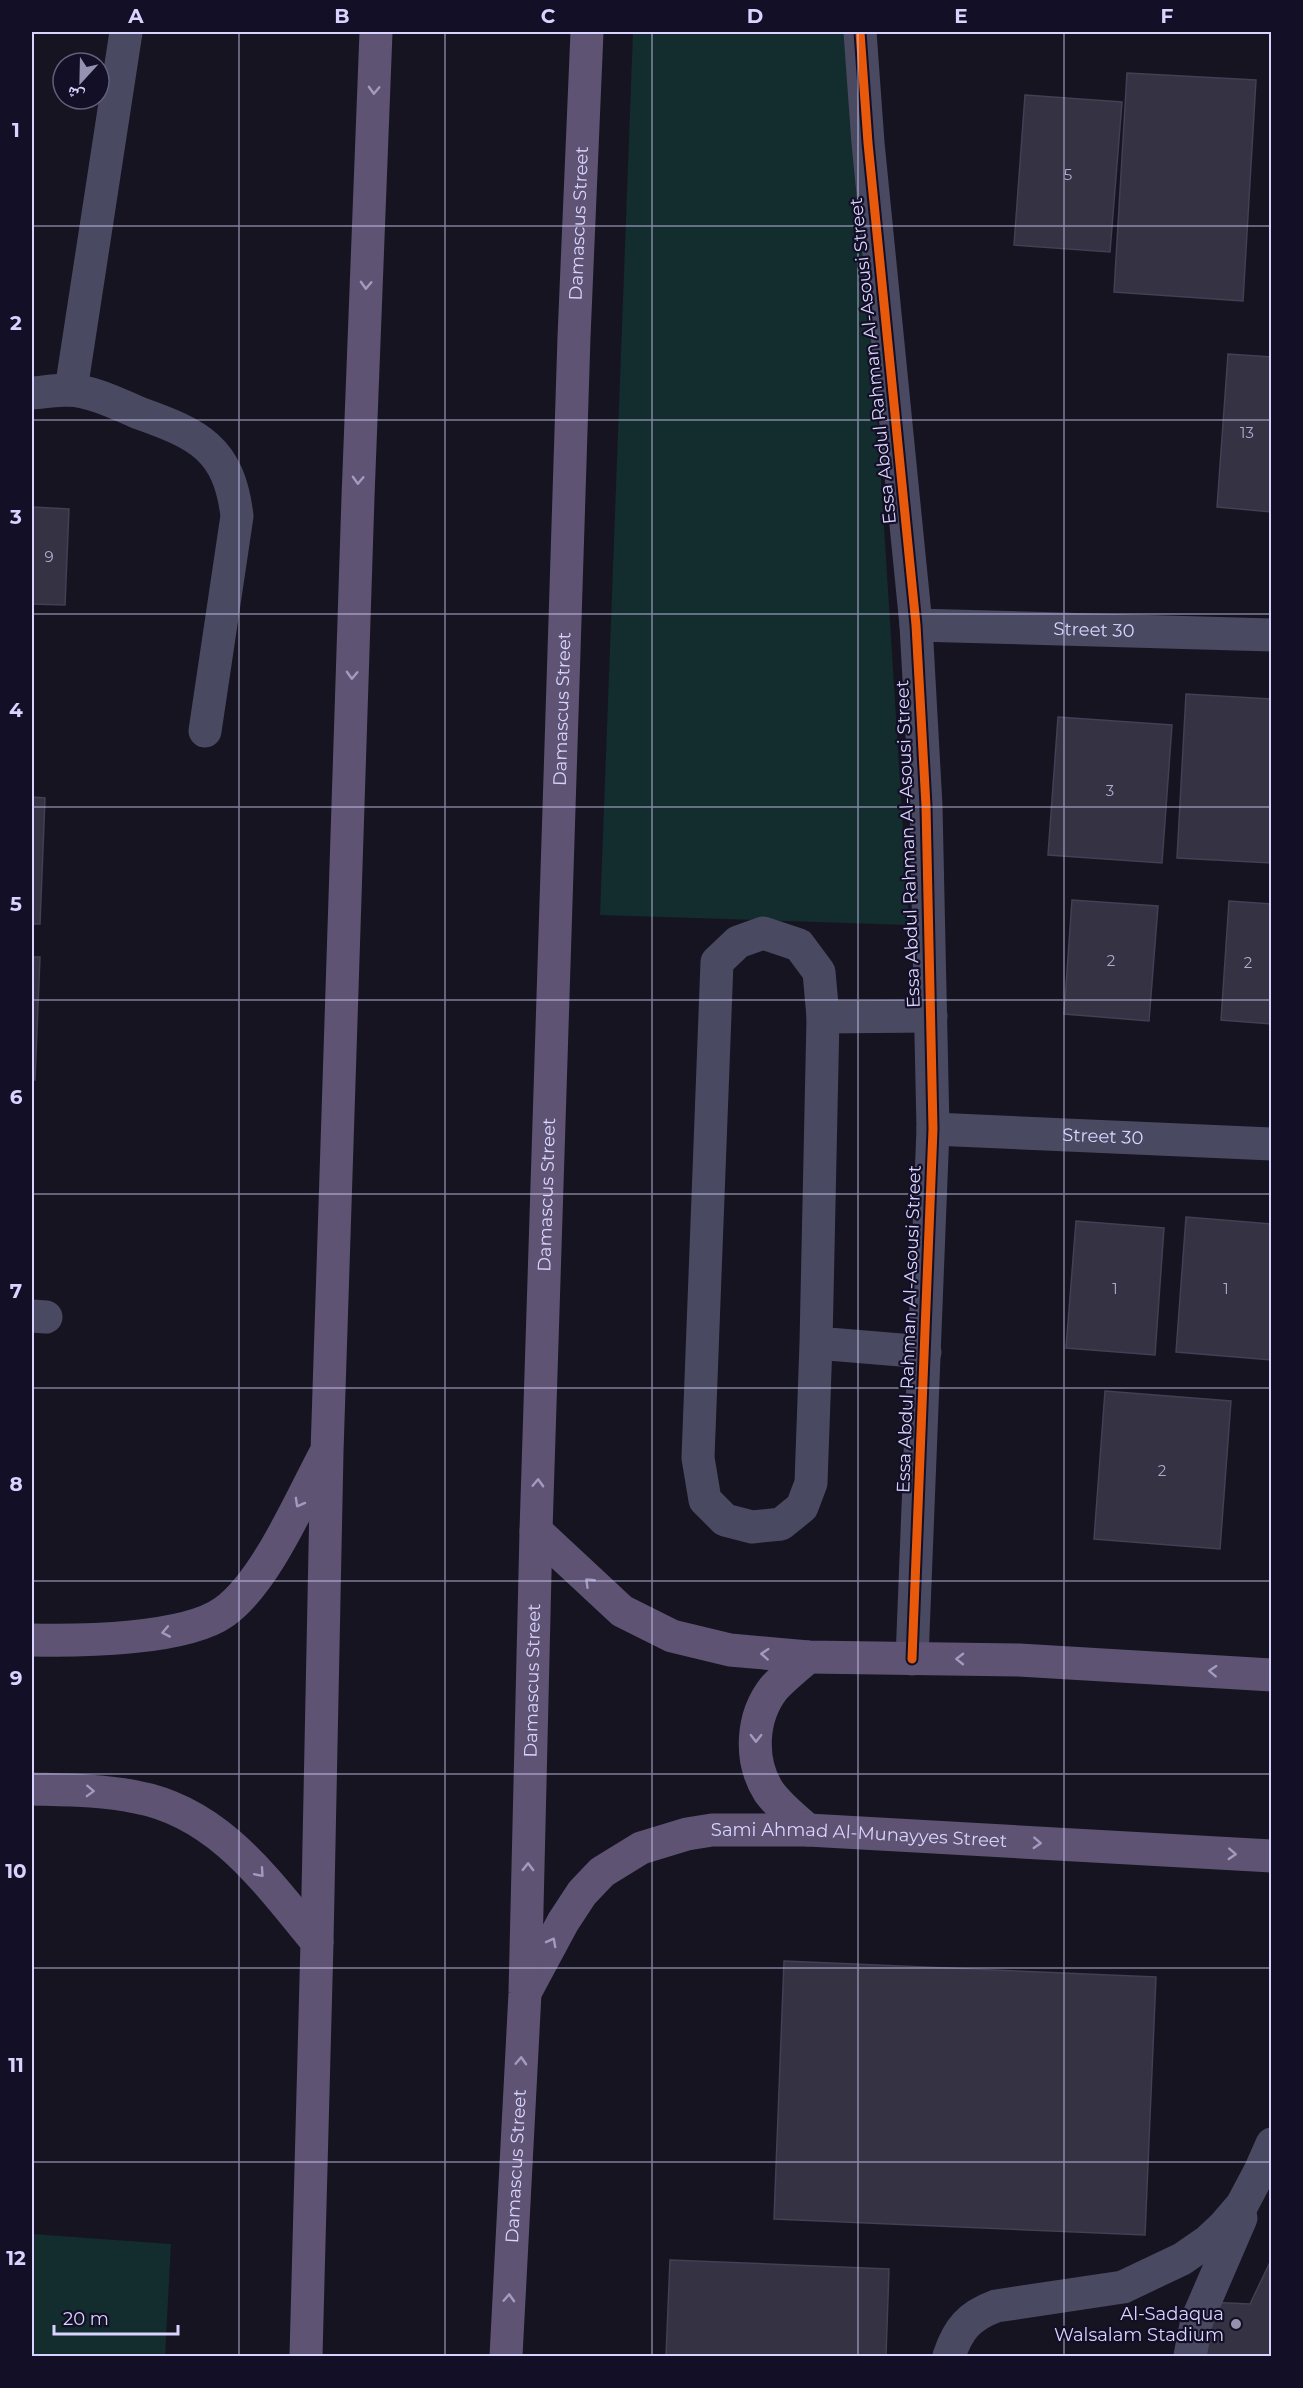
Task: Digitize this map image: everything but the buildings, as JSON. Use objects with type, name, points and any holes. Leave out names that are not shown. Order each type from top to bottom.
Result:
[{"type":"main road","points":[[306,2356],[327,1452],[357,521],[376,32]]},
{"type":"main road","name":"Damascus Street","points":[[506,2356],[525,1994],[536,1531],[574,349],[587,32]]},
{"type":"main road","points":[[32,1640],[65,1641],[161,1634],[206,1622],[224,1613],[245,1593],[261,1573],[327,1452]]},
{"type":"main road","points":[[536,1531],[622,1611],[672,1636],[710,1646],[759,1654],[808,1657],[1019,1660],[1272,1675]]},
{"type":"main road","points":[[808,1657],[773,1690],[763,1706],[755,1729],[755,1751],[759,1772],[769,1791],[783,1809],[808,1830]]},
{"type":"main road","points":[[32,1789],[103,1792],[139,1797],[189,1814],[213,1830],[256,1869],[317,1942]]},
{"type":"main road","name":"Sami Ahmad Al-Munayyes Street","points":[[525,1994],[563,1922],[582,1893],[602,1872],[641,1848],[687,1834],[712,1830],[808,1830],[1272,1856]]},
{"type":"street","points":[[71,390],[126,32]]},
{"type":"street","name":"Essa Abdul Rahman Al-Asousi Street","points":[[860,32],[867,133],[916,625],[926,806],[933,1129],[912,1659]]},
{"type":"street","points":[[32,393],[71,390],[103,399],[182,429],[200,440],[216,456],[227,474],[234,494],[237,516],[205,731]]},
{"type":"street","name":"Street 30","points":[[916,625],[1272,635]]},
{"type":"street","points":[[763,933],[799,945],[819,972],[823,1017],[816,1343],[811,1482],[802,1507],[781,1524],[752,1527],[725,1520],[705,1500],[698,1458],[717,962],[738,942],[763,933]]},
{"type":"street","points":[[823,1017],[931,1016]]},
{"type":"street","name":"Street 30","points":[[933,1129],[1272,1144]]},
{"type":"street","points":[[816,1343],[925,1352]]},
{"type":"street","points":[[949,2356],[967,2321],[980,2312],[996,2306],[1123,2287],[1182,2259],[1224,2226],[1242,2205],[1268,2156]]},
{"type":"street","points":[[1190,2356],[1197,2320],[1268,2156]]},
{"type":"green space","points":[[633,32],[853,32],[909,925],[600,915]]},
{"type":"green space","points":[[32,2234],[171,2244],[165,2356],[32,2356]]},
{"type":"cycle path","points":[[860,32],[868,143],[916,625],[926,806],[933,1129],[912,1659]]},
{"type":"place","name":"Al-Sadaqua Walsalam Stadium","points":[[1236,2324]]}]
